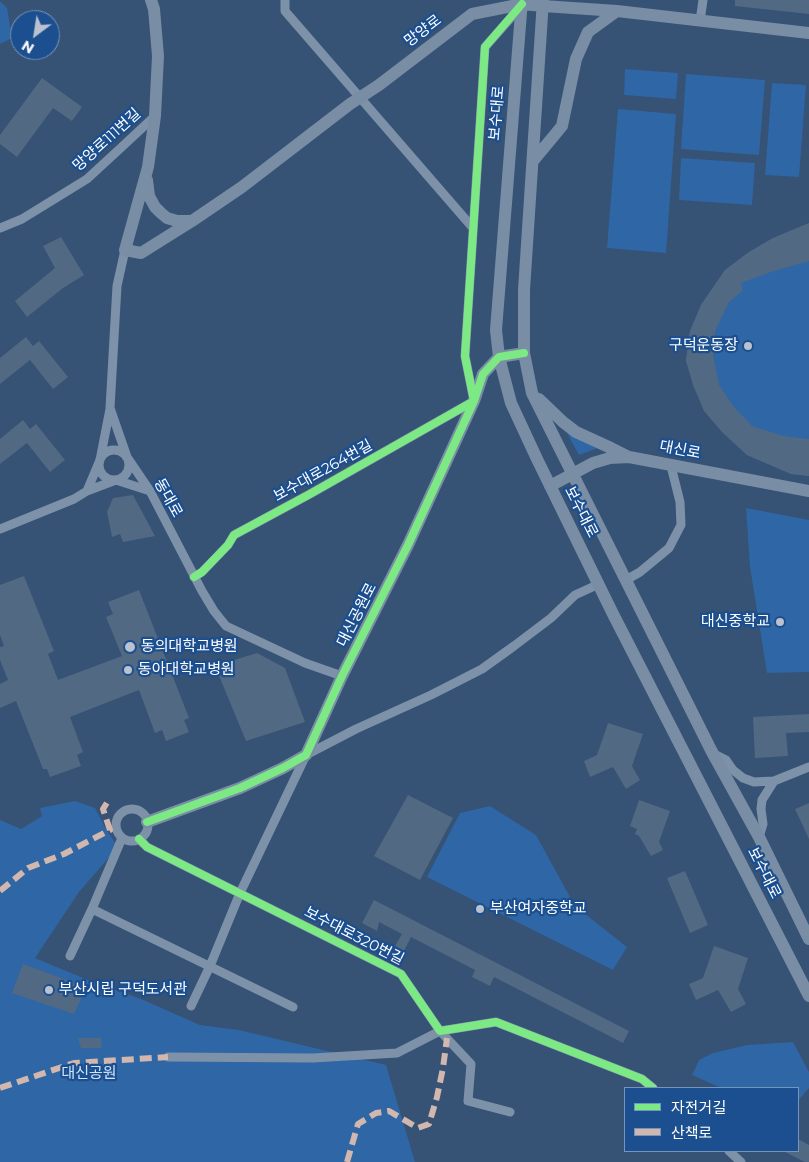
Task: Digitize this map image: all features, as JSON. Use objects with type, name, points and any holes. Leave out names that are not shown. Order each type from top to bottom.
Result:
[{"type":"main road","points":[[151,0],[154,9],[158,56],[155,116],[147,188],[155,207],[167,218],[177,221],[192,221]]},
{"type":"main road","points":[[589,0],[598,10]]},
{"type":"main road","name":"망양로","points":[[125,250],[141,252],[242,188],[472,14],[522,2],[543,3],[809,33]]},
{"type":"main road","name":"보수대로","points":[[522,2],[496,330],[499,357],[511,403],[526,438],[617,622],[809,996]]},
{"type":"main road","name":"보수대로","points":[[543,3],[524,290],[524,353],[532,393],[712,752],[759,837],[809,939]]},
{"type":"main road","points":[[532,161],[562,126],[576,59],[588,32],[618,11]]},
{"type":"main road","points":[[125,250],[148,167]]},
{"type":"main road","points":[[499,357],[524,353]]},
{"type":"main road","name":"대신공원로","points":[[306,755],[342,676],[408,545],[474,401],[483,374],[499,357]]},
{"type":"main road","points":[[532,393],[576,432],[629,457]]},
{"type":"main road","name":"대신로","points":[[550,486],[593,463],[610,458],[629,457],[809,491]]},
{"type":"main road","points":[[147,822],[240,788],[306,755]]},
{"type":"street","points":[[285,0],[285,11],[473,228]]},
{"type":"street","points":[[700,21],[703,0]]},
{"type":"street","points":[[474,401],[465,356],[485,47],[522,2]]},
{"type":"street","name":"망양로111번길","points":[[0,228],[22,219],[87,179],[155,116]]},
{"type":"street","name":"동대로","points":[[125,250],[117,286],[110,408],[127,457],[150,491],[194,577],[214,611],[226,626],[305,663],[342,676]]},
{"type":"street","name":"보수대로264번길","points":[[194,577],[202,572],[234,535],[474,401]]},
{"type":"street","points":[[110,408],[99,468],[102,475],[108,479],[150,491]]},
{"type":"street","points":[[0,529],[74,500],[86,491],[123,478],[128,472],[130,464],[123,452],[116,450],[103,454],[86,491]]},
{"type":"street","points":[[626,580],[640,572],[669,548],[681,525],[680,502],[671,466]]},
{"type":"street","points":[[306,755],[482,669],[551,618],[575,595],[599,584]]},
{"type":"street","points":[[712,752],[726,760],[733,770],[743,778],[754,782],[774,781],[809,767]]},
{"type":"street","name":"대신공원로","points":[[191,1006],[240,894],[306,755]]},
{"type":"street","points":[[759,837],[764,824],[761,809],[762,800],[774,781]]},
{"type":"street","points":[[130,809],[137,810],[144,815],[147,822],[147,829],[139,839],[130,841],[122,838],[117,830],[117,820],[122,812],[130,809]]},
{"type":"street","points":[[70,956],[122,838]]},
{"type":"street","name":"보수대로320번길","points":[[139,839],[147,847],[401,974],[440,1031],[471,1064],[468,1101],[510,1112]]},
{"type":"street","points":[[92,909],[293,1007]]},
{"type":"street","points":[[168,1057],[312,1058],[397,1053],[440,1031],[496,1022],[642,1079],[652,1087]]},
{"type":"street","points":[[730,1152],[741,1162]]},
{"type":"green space","points":[[0,1],[7,8],[10,39],[0,44]]},
{"type":"green space","points":[[625,69],[678,73],[676,99],[624,95]]},
{"type":"green space","points":[[686,74],[765,80],[759,155],[681,149]]},
{"type":"green space","points":[[772,83],[806,85],[799,177],[765,175]]},
{"type":"green space","points":[[618,109],[676,114],[666,253],[607,248]]},
{"type":"green space","points":[[681,158],[755,163],[752,205],[679,200]]},
{"type":"green space","name":"구덕운동장","points":[[809,223],[809,476],[791,474],[747,455],[722,432],[705,411],[686,361],[690,331],[701,305],[725,270],[749,252],[773,238]]},
{"type":"green space","points":[[567,433],[598,448],[579,455]]},
{"type":"green space","points":[[746,508],[809,520],[809,672],[767,673],[750,567]]},
{"type":"green space","name":"대신공원","points":[[75,801],[95,808],[118,847],[79,892],[35,958],[141,999],[200,1025],[239,1030],[386,1065],[415,1162],[0,1162],[0,820],[21,829],[42,816],[40,808]]},
{"type":"green space","points":[[490,806],[536,835],[575,906],[627,947],[613,970],[427,877],[460,813]]},
{"type":"green space","points":[[793,1042],[809,1072],[809,1088],[799,1100],[799,1087],[719,1087],[692,1075],[699,1060],[713,1053],[747,1045]]},
{"type":"building","points":[[735,0],[809,0],[809,14],[735,6]]},
{"type":"building","points":[[42,78],[82,107],[72,121],[53,108],[17,157],[0,144],[0,135]]},
{"type":"building","points":[[809,223],[809,261],[741,283],[743,290],[729,302],[715,331],[713,355],[719,385],[734,407],[752,426],[783,436],[809,439],[809,476],[791,474],[747,455],[722,432],[704,411],[693,385],[686,361],[690,331],[701,305],[725,270],[749,252],[773,238]]},
{"type":"building","points":[[61,237],[84,275],[63,288],[27,317],[15,301],[55,268],[43,246]]},
{"type":"building","points":[[26,337],[33,346],[39,341],[68,377],[53,389],[30,360],[0,384],[0,358]]},
{"type":"building","points":[[23,420],[30,429],[36,424],[65,460],[50,472],[27,443],[0,464],[0,439]]},
{"type":"building","points":[[133,495],[155,536],[123,542],[120,534],[112,537],[107,512],[113,498]]},
{"type":"building","name":"동아대학교병원","points":[[24,576],[54,651],[48,654],[58,680],[122,656],[106,617],[113,614],[108,602],[139,590],[189,718],[184,720],[189,732],[166,741],[162,730],[155,733],[139,690],[70,717],[83,752],[77,755],[81,766],[50,777],[47,769],[43,769],[16,701],[0,708],[0,684],[8,680],[0,660],[0,647],[4,646],[0,635],[0,585]]},
{"type":"building","points":[[257,653],[285,668],[305,722],[246,741],[215,666]]},
{"type":"building","points":[[809,714],[809,732],[786,733],[788,756],[755,758],[753,717]]},
{"type":"building","points":[[608,723],[643,734],[632,766],[640,780],[626,789],[613,767],[590,777],[584,761],[597,755]]},
{"type":"building","points":[[408,795],[453,818],[420,880],[374,856]]},
{"type":"building","points":[[639,800],[670,811],[659,842],[663,850],[651,856],[639,836],[635,834],[637,829],[630,826]]},
{"type":"building","points":[[809,803],[809,839],[795,809]]},
{"type":"building","points":[[685,871],[708,925],[690,933],[667,878]]},
{"type":"building","points":[[374,900],[629,1031],[623,1043],[494,977],[490,986],[472,977],[475,970],[411,937],[404,951],[395,946],[402,934],[379,922],[377,931],[362,923]]},
{"type":"building","points":[[714,946],[748,958],[738,989],[746,1004],[731,1012],[718,990],[696,1000],[689,984],[703,978]]},
{"type":"building","name":"부산시립 구덕도서관","points":[[23,964],[86,987],[74,1014],[12,993]]},
{"type":"building","points":[[78,1038],[101,1038],[102,1048],[81,1048]]},
{"type":"building","points":[[799,1140],[809,1145],[809,1162],[805,1162],[785,1152],[799,1152]]},
{"type":"marked path","points":[[0,891],[28,868],[64,854],[110,830],[103,809],[110,798]]},
{"type":"marked path","points":[[347,1162],[358,1124],[376,1113],[389,1111],[418,1128],[429,1124],[437,1097],[447,1038]]},
{"type":"marked path","points":[[0,1088],[74,1063],[168,1057]]},
{"type":"cycle path","points":[[194,577],[202,572],[228,545],[234,535],[474,401],[465,356],[485,47],[522,4]]},
{"type":"cycle path","points":[[147,822],[240,788],[306,755],[342,676],[408,545],[474,401],[483,374],[499,357],[524,353]]},
{"type":"cycle path","points":[[139,839],[147,847],[401,974],[440,1031],[496,1022],[642,1079],[652,1087]]},
{"type":"place","name":"구덕운동장","points":[[748,346]]},
{"type":"place","name":"대신중학교","points":[[780,622]]},
{"type":"place","name":"동의대학교병원","points":[[130,647]]},
{"type":"place","name":"동아대학교병원","points":[[128,670]]},
{"type":"place","name":"부산여자중학교","points":[[480,909]]},
{"type":"place","name":"부산시립 구덕도서관","points":[[49,990]]}]
